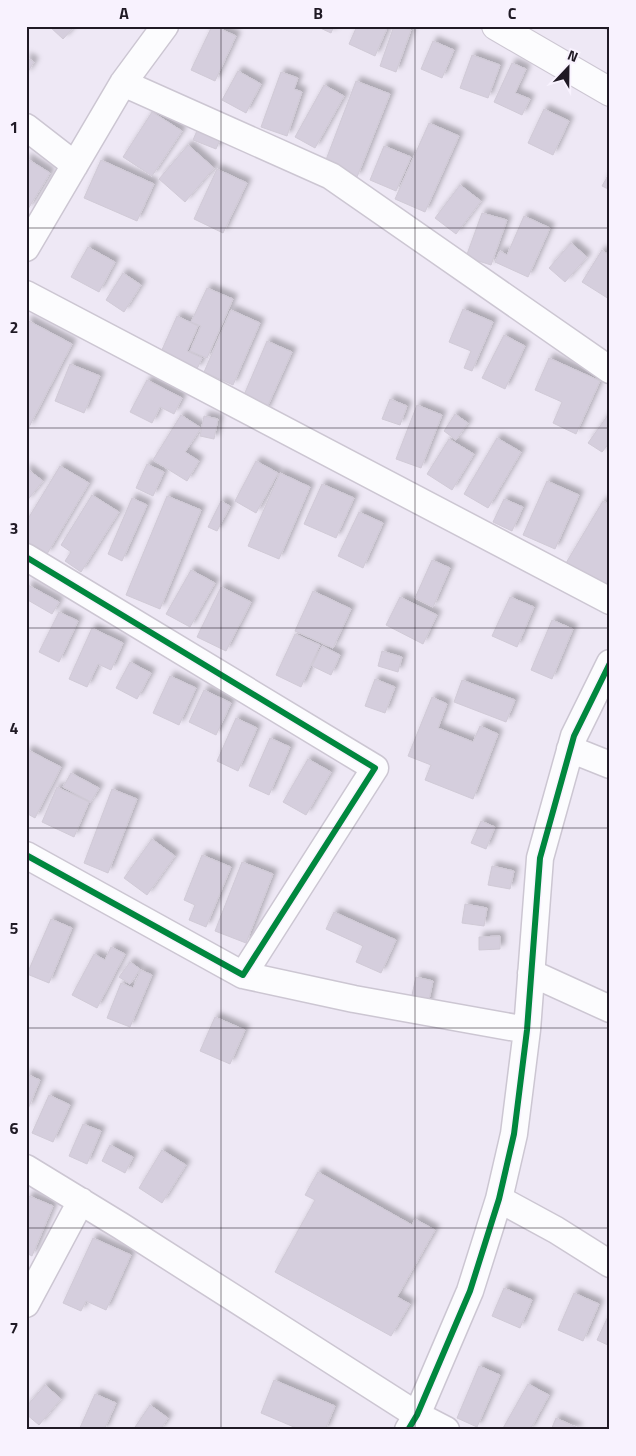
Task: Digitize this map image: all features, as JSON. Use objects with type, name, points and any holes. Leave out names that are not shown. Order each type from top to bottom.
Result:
[{"type":"street","points":[[496,26],[610,92]]},
{"type":"street","points":[[532,26],[610,72]]},
{"type":"street","points":[[26,248],[154,30]]},
{"type":"street","points":[[123,83],[332,176],[610,370]]},
{"type":"street","points":[[26,127],[75,165]]},
{"type":"street","points":[[26,294],[610,601]]},
{"type":"street","points":[[26,557],[375,768],[243,975]]},
{"type":"street","points":[[412,1422],[470,1291],[499,1199],[514,1134],[527,1030],[540,858],[574,736],[610,663]]},
{"type":"street","points":[[570,749],[610,765]]},
{"type":"street","points":[[26,856],[243,975],[354,999],[527,1030]]},
{"type":"street","points":[[531,973],[610,1008]]},
{"type":"street","points":[[26,1168],[81,1201],[412,1422],[446,1430]]},
{"type":"street","points":[[499,1199],[556,1230],[610,1264]]},
{"type":"street","points":[[26,1304],[81,1201]]},
{"type":"building","points":[[49,26],[75,26],[63,39]]},
{"type":"building","points":[[212,26],[225,26],[223,30],[236,36],[215,81],[191,70]]},
{"type":"building","points":[[316,26],[334,26],[331,33]]},
{"type":"building","points":[[357,26],[388,26],[375,56],[349,44]]},
{"type":"building","points":[[394,26],[411,30],[396,72],[380,66]]},
{"type":"building","points":[[593,26],[610,26],[610,30]]},
{"type":"building","points":[[433,41],[454,50],[442,78],[421,69]]},
{"type":"building","points":[[472,55],[500,65],[488,98],[460,88]]},
{"type":"building","points":[[26,57],[34,62],[26,75]]},
{"type":"building","points":[[512,63],[526,69],[515,93],[530,99],[522,115],[494,102]]},
{"type":"building","points":[[238,71],[261,84],[246,113],[222,100]]},
{"type":"building","points":[[281,72],[298,78],[294,89],[302,92],[287,136],[261,127]]},
{"type":"building","points":[[356,81],[390,94],[357,177],[324,165]]},
{"type":"building","points":[[324,85],[344,96],[315,148],[295,137]]},
{"type":"building","points":[[544,109],[569,121],[553,155],[528,143]]},
{"type":"building","points":[[152,112],[182,131],[152,176],[123,157]]},
{"type":"building","points":[[429,123],[459,136],[425,212],[395,199]]},
{"type":"building","points":[[199,126],[222,135],[216,149],[193,140]]},
{"type":"building","points":[[188,145],[214,168],[185,202],[159,179]]},
{"type":"building","points":[[384,146],[411,157],[396,191],[370,180]]},
{"type":"building","points":[[26,158],[50,173],[28,209],[26,208]]},
{"type":"building","points":[[101,160],[154,184],[137,221],[84,198]]},
{"type":"building","points":[[217,169],[247,183],[223,233],[194,219]]},
{"type":"building","points":[[610,172],[610,190],[602,186]]},
{"type":"building","points":[[460,185],[481,201],[456,234],[435,218]]},
{"type":"building","points":[[482,213],[507,220],[491,265],[466,257]]},
{"type":"building","points":[[524,216],[550,228],[528,277],[495,262],[500,251],[507,255]]},
{"type":"building","points":[[571,243],[587,257],[565,282],[549,268]]},
{"type":"building","points":[[88,247],[115,262],[99,292],[71,277]]},
{"type":"building","points":[[602,250],[610,256],[609,299],[582,282]]},
{"type":"building","points":[[123,273],[141,285],[124,312],[106,300]]},
{"type":"building","points":[[207,288],[233,299],[207,358],[190,351],[201,326],[191,322]]},
{"type":"building","points":[[463,309],[493,322],[472,371],[464,368],[471,351],[449,342]]},
{"type":"building","points":[[231,310],[260,323],[233,385],[204,372]]},
{"type":"building","points":[[177,316],[198,326],[187,351],[202,358],[197,369],[161,352]]},
{"type":"building","points":[[27,320],[72,344],[28,429],[26,395],[29,390],[26,389]]},
{"type":"building","points":[[504,335],[525,346],[505,389],[482,378]]},
{"type":"building","points":[[267,341],[292,352],[265,412],[241,402]]},
{"type":"building","points":[[549,358],[600,381],[576,434],[553,423],[562,402],[535,390]]},
{"type":"building","points":[[70,364],[100,376],[84,413],[55,401]]},
{"type":"building","points":[[147,380],[182,398],[174,414],[160,407],[152,423],[130,412]]},
{"type":"building","points":[[390,399],[407,406],[400,425],[382,419]]},
{"type":"building","points":[[417,405],[442,415],[421,468],[396,459]]},
{"type":"building","points":[[610,412],[610,442],[602,452],[588,443]]},
{"type":"building","points":[[455,414],[468,423],[456,440],[444,431]]},
{"type":"building","points":[[181,415],[201,428],[185,452],[199,461],[187,481],[153,460]]},
{"type":"building","points":[[204,416],[218,419],[214,439],[200,436]]},
{"type":"building","points":[[497,438],[521,452],[488,508],[464,494]]},
{"type":"building","points":[[449,439],[474,454],[452,490],[427,474]]},
{"type":"building","points":[[256,461],[278,473],[256,513],[235,501]]},
{"type":"building","points":[[147,464],[164,472],[153,496],[136,488]]},
{"type":"building","points":[[60,466],[89,483],[47,554],[26,542],[26,522]]},
{"type":"building","points":[[26,468],[43,481],[26,502]]},
{"type":"building","points":[[280,473],[310,487],[279,559],[248,546]]},
{"type":"building","points":[[547,481],[579,495],[555,549],[523,535]]},
{"type":"building","points":[[322,484],[354,498],[336,538],[304,524]]},
{"type":"building","points":[[92,495],[119,512],[81,572],[65,561],[71,552],[61,545]]},
{"type":"building","points":[[167,496],[201,510],[160,609],[126,595]]},
{"type":"building","points":[[132,498],[147,505],[122,561],[108,554]]},
{"type":"building","points":[[504,499],[523,507],[512,531],[493,522]]},
{"type":"building","points":[[221,501],[230,506],[217,531],[208,527]]},
{"type":"building","points":[[603,501],[610,505],[610,589],[566,563]]},
{"type":"building","points":[[359,512],[383,523],[363,568],[338,556]]},
{"type":"building","points":[[432,560],[450,568],[433,607],[415,598]]},
{"type":"building","points":[[191,570],[215,583],[190,627],[166,614]]},
{"type":"building","points":[[28,585],[59,602],[52,614],[26,599]]},
{"type":"building","points":[[221,587],[251,602],[226,651],[197,637]]},
{"type":"building","points":[[313,591],[351,609],[333,648],[295,631]]},
{"type":"building","points":[[400,597],[437,615],[423,644],[386,625]]},
{"type":"building","points":[[510,597],[534,607],[517,647],[492,636]]},
{"type":"building","points":[[59,612],[78,621],[59,662],[39,652]]},
{"type":"building","points":[[552,620],[573,629],[552,679],[531,670]]},
{"type":"building","points":[[92,628],[123,643],[111,670],[98,664],[87,687],[69,679]]},
{"type":"building","points":[[295,634],[320,645],[301,687],[276,675]]},
{"type":"building","points":[[322,646],[340,655],[331,675],[312,666]]},
{"type":"building","points":[[382,651],[402,657],[398,672],[378,666]]},
{"type":"building","points":[[130,662],[151,673],[137,699],[116,688]]},
{"type":"building","points":[[170,676],[196,688],[179,725],[153,713]]},
{"type":"building","points":[[375,679],[395,687],[385,713],[365,706]]},
{"type":"building","points":[[462,680],[515,700],[506,722],[454,702]]},
{"type":"building","points":[[204,690],[231,703],[216,735],[189,722]]},
{"type":"building","points":[[432,697],[447,704],[438,728],[473,742],[480,726],[498,734],[473,799],[425,780],[431,765],[408,756]]},
{"type":"building","points":[[236,718],[257,728],[238,771],[217,761]]},
{"type":"building","points":[[270,738],[290,747],[269,795],[249,786]]},
{"type":"building","points":[[28,750],[61,767],[35,818],[26,813],[26,754]]},
{"type":"building","points":[[308,759],[331,772],[306,815],[283,802]]},
{"type":"building","points":[[71,773],[99,788],[91,802],[63,787]]},
{"type":"building","points":[[57,787],[89,802],[74,837],[42,822]]},
{"type":"building","points":[[112,789],[137,799],[108,873],[84,863]]},
{"type":"building","points":[[481,821],[495,827],[486,849],[471,843]]},
{"type":"building","points":[[152,839],[175,856],[147,895],[124,878]]},
{"type":"building","points":[[202,855],[231,867],[206,927],[189,920],[195,905],[184,900]]},
{"type":"building","points":[[242,862],[273,874],[246,943],[215,931]]},
{"type":"building","points":[[492,866],[514,871],[510,889],[488,885]]},
{"type":"building","points":[[465,904],[487,908],[484,926],[462,923]]},
{"type":"building","points":[[334,912],[396,940],[381,973],[356,962],[363,946],[326,929]]},
{"type":"building","points":[[51,919],[72,928],[49,983],[27,974]]},
{"type":"building","points":[[500,936],[500,949],[479,950],[479,937]]},
{"type":"building","points":[[111,947],[125,954],[97,1008],[72,995],[94,954],[105,960]]},
{"type":"building","points":[[130,962],[140,969],[130,984],[119,977]]},
{"type":"building","points":[[141,970],[152,975],[130,1027],[107,1018],[121,983],[133,988]]},
{"type":"building","points":[[416,977],[433,981],[427,1009],[410,1004]]},
{"type":"building","points":[[215,1017],[245,1030],[230,1064],[200,1051]]},
{"type":"building","points":[[26,1074],[40,1080],[28,1109],[26,1108]]},
{"type":"building","points":[[49,1095],[70,1105],[53,1142],[32,1133]]},
{"type":"building","points":[[83,1124],[101,1131],[87,1164],[69,1156]]},
{"type":"building","points":[[110,1145],[133,1157],[125,1173],[102,1161]]},
{"type":"building","points":[[162,1150],[186,1165],[162,1203],[139,1188]]},
{"type":"building","points":[[318,1172],[412,1225],[415,1219],[435,1230],[397,1297],[410,1304],[391,1336],[275,1272],[315,1200],[305,1195]]},
{"type":"building","points":[[29,1196],[53,1206],[32,1256],[26,1253],[26,1202]]},
{"type":"building","points":[[93,1238],[131,1255],[106,1310],[86,1301],[81,1311],[63,1303]]},
{"type":"building","points":[[504,1288],[532,1300],[520,1328],[492,1316]]},
{"type":"building","points":[[574,1293],[599,1304],[583,1341],[558,1330]]},
{"type":"building","points":[[610,1312],[610,1346],[597,1340]]},
{"type":"building","points":[[479,1366],[500,1375],[477,1427],[457,1418]]},
{"type":"building","points":[[274,1380],[335,1406],[325,1430],[301,1430],[261,1413]]},
{"type":"building","points":[[528,1384],[549,1395],[530,1430],[502,1430]]},
{"type":"building","points":[[45,1385],[61,1399],[39,1425],[26,1414],[26,1407]]},
{"type":"building","points":[[95,1394],[116,1403],[104,1430],[79,1430]]},
{"type":"building","points":[[150,1405],[168,1418],[160,1430],[133,1430]]},
{"type":"building","points":[[556,1418],[578,1428],[577,1430],[551,1430]]},
{"type":"cycle path","points":[[26,557],[375,768],[243,975],[26,855]]},
{"type":"cycle path","points":[[408,1430],[417,1415],[470,1291],[499,1199],[514,1134],[527,1030],[540,858],[574,736],[610,663]]}]
